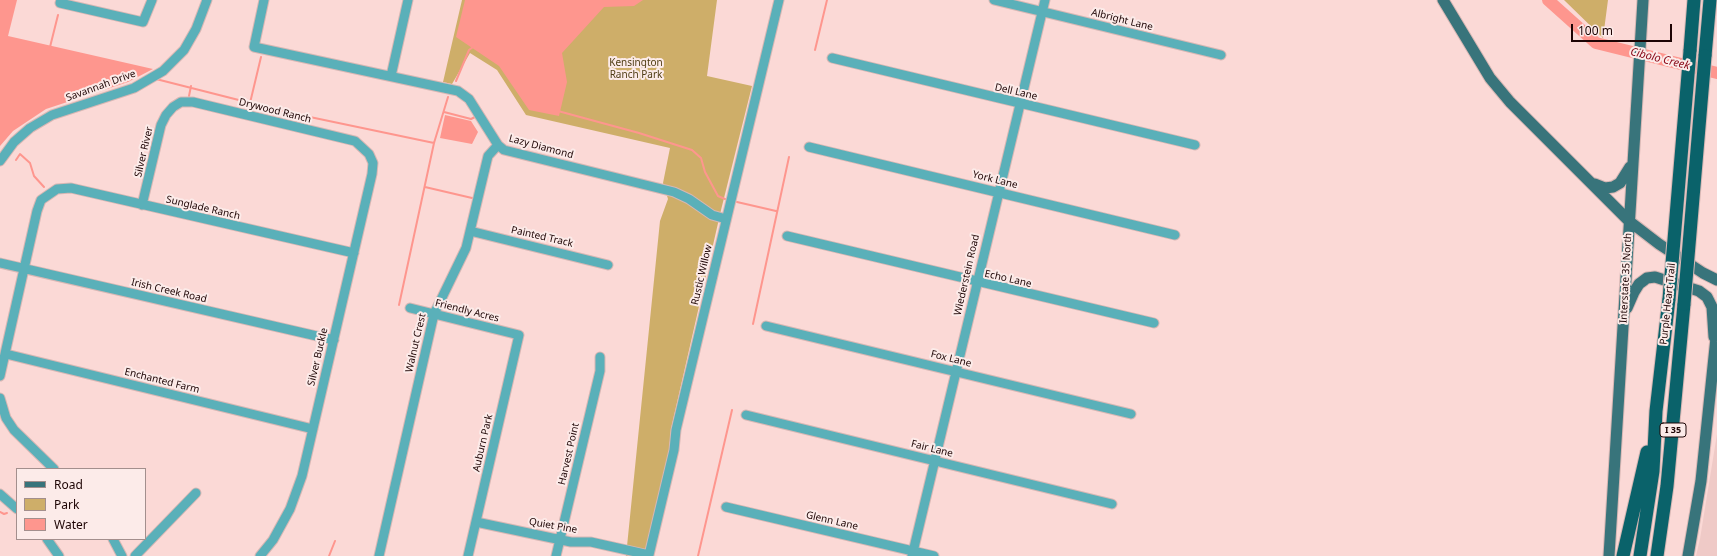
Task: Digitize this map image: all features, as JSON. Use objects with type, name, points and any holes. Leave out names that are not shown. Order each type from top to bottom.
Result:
[{"type":"highway","name":"Purple Heart Trail","points":[[1640,556],[1653,471],[1656,411],[1669,299],[1694,0]]},
{"type":"highway","name":"Purple Heart Trail","points":[[1657,556],[1667,486],[1710,0]]},
{"type":"highway","points":[[1623,556],[1656,411]]},
{"type":"main road","points":[[1443,0],[1490,78],[1510,102],[1629,221],[1659,244],[1703,273],[1717,280]]},
{"type":"main road","name":"Interstate 35 North","points":[[1609,556],[1643,0]]},
{"type":"main road","points":[[1590,182],[1605,188],[1613,187],[1620,183],[1626,176],[1632,162]]},
{"type":"main road","points":[[1623,316],[1639,284],[1647,278],[1655,277],[1699,291],[1707,297],[1712,307],[1714,351]]},
{"type":"main road","points":[[1688,556],[1701,481],[1717,328]]},
{"type":"street","points":[[61,1],[143,22],[152,0]]},
{"type":"street","name":"Savannah Drive","points":[[0,161],[14,142],[30,128],[52,115],[134,88],[163,71],[184,50],[196,29],[207,0]]},
{"type":"street","name":"Lazy Diamond","points":[[264,0],[254,47],[458,91],[469,99],[498,145],[504,150],[674,192],[689,199],[712,215],[726,219]]},
{"type":"street","points":[[391,76],[408,0]]},
{"type":"street","name":"Rustic Willow","points":[[649,555],[674,450],[676,430],[779,0]]},
{"type":"street","name":"Albright Lane","points":[[994,0],[1221,55]]},
{"type":"street","name":"Wiederstein Road","points":[[912,554],[1045,0]]},
{"type":"street","name":"Dell Lane","points":[[832,58],[1195,145]]},
{"type":"street","name":"Drywood Ranch","points":[[173,107],[181,102],[193,102],[355,141],[369,154]]},
{"type":"street","name":"Silver River","points":[[142,205],[161,125],[166,115],[173,107]]},
{"type":"street","name":"Walnut Crest","points":[[379,556],[434,314],[463,255],[488,156],[498,145]]},
{"type":"street","name":"York Lane","points":[[809,147],[1175,235]]},
{"type":"street","name":"Silver Buckle","points":[[260,556],[273,540],[290,509],[302,476],[372,174],[373,163],[369,154]]},
{"type":"street","name":"Sunglade Ranch","points":[[24,269],[36,211],[41,200],[57,189],[71,188],[354,253]]},
{"type":"street","name":"Painted Track","points":[[470,231],[608,265]]},
{"type":"street","name":"Echo Lane","points":[[787,236],[977,283],[1154,323]]},
{"type":"street","name":"Irish Creek Road","points":[[0,263],[334,340]]},
{"type":"street","points":[[0,376],[24,269]]},
{"type":"street","name":"Friendly Acres","points":[[410,308],[519,334]]},
{"type":"street","name":"Fox Lane","points":[[766,326],[1131,414]]},
{"type":"street","name":"Auburn Park","points":[[468,556],[519,334]]},
{"type":"street","name":"Enchanted Farm","points":[[6,354],[313,428]]},
{"type":"street","name":"Harvest Point","points":[[556,556],[600,371],[600,357]]},
{"type":"street","points":[[0,398],[6,418],[14,430],[53,468]]},
{"type":"street","name":"Fair Lane","points":[[746,415],[1112,504]]},
{"type":"street","points":[[136,556],[196,493]]},
{"type":"street","points":[[0,494],[16,508]]},
{"type":"street","name":"Glenn Lane","points":[[726,507],[912,554],[934,556]]},
{"type":"street","name":"Quiet Pine","points":[[476,522],[560,540],[571,542],[591,542],[649,555]]},
{"type":"street","points":[[48,540],[59,556]]},
{"type":"street","points":[[114,540],[122,556]]},
{"type":"shaded area","points":[[1717,434],[1717,556],[1696,556],[1700,539]]},
{"type":"green space","name":"Kensington Ranch Park","points":[[462,0],[717,0],[707,76],[752,86],[721,210],[671,429],[669,452],[653,556],[626,556],[660,221],[668,199],[663,183],[670,148],[526,115],[497,70],[470,53],[452,84],[443,82]]},
{"type":"green space","points":[[1564,0],[1608,0],[1603,38]]},
{"type":"water","points":[[0,0],[17,0],[8,36],[153,69],[128,82],[46,109],[13,131],[0,146]]},
{"type":"water","points":[[465,0],[643,0],[634,6],[604,7],[562,53],[567,82],[559,116],[529,110],[499,66],[456,37]]},
{"type":"water","points":[[445,115],[471,121],[478,132],[472,144],[440,138]]},
{"type":"waterway","points":[[815,50],[827,0]]},
{"type":"waterway","name":"Cibolo Creek","points":[[1548,0],[1596,43],[1717,73]]},
{"type":"waterway","points":[[50,47],[58,15]]},
{"type":"waterway","points":[[456,81],[469,50],[473,47]]},
{"type":"waterway","points":[[250,103],[261,57]]},
{"type":"waterway","points":[[156,79],[286,112],[434,143],[448,97]]},
{"type":"waterway","points":[[189,96],[191,86]]},
{"type":"waterway","points":[[558,111],[639,133],[692,150],[701,158],[705,172],[718,196],[725,199]]},
{"type":"waterway","points":[[444,112],[471,119],[475,117]]},
{"type":"waterway","points":[[399,305],[434,143]]},
{"type":"waterway","points":[[16,160],[20,154],[30,163],[34,176],[44,187]]},
{"type":"waterway","points":[[753,324],[789,157]]},
{"type":"waterway","points":[[425,187],[472,198]]},
{"type":"waterway","points":[[737,202],[776,211]]},
{"type":"waterway","points":[[698,556],[732,410]]},
{"type":"waterway","points":[[0,512],[4,514],[7,513]]},
{"type":"waterway","points":[[329,556],[335,541]]}]
